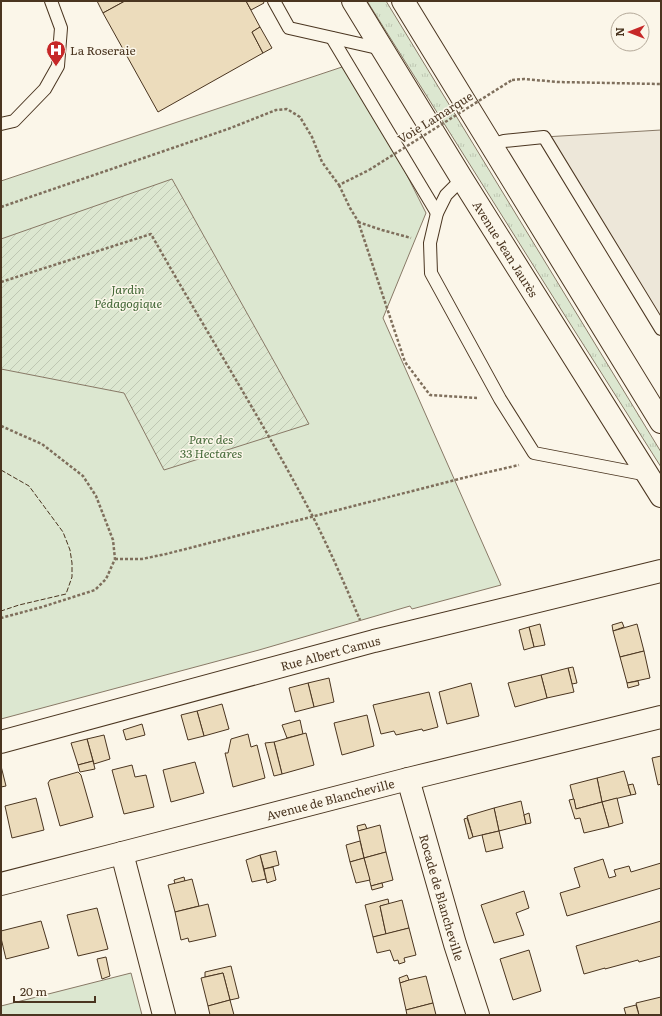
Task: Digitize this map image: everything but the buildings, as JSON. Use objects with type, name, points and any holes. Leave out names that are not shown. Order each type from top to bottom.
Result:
[{"type":"street","name":"Avenue Jean Jaurès","points":[[353,1],[462,179],[661,496]]},
{"type":"street","points":[[403,1],[661,422]]},
{"type":"street","name":"Rue Albert Camus","points":[[1,742],[374,641],[661,571]]},
{"type":"street","name":"Avenue de Blancheville","points":[[1,884],[408,779],[661,717]]},
{"type":"street","name":"Rocade de Blancheville","points":[[408,779],[455,944],[478,1015]]},
{"type":"street","points":[[122,853],[164,1015]]},
{"type":"lane","points":[[1,124],[14,121],[45,89],[58,66],[61,28],[51,1]]},
{"type":"lane","points":[[274,1],[289,28],[382,49]]},
{"type":"lane","points":[[332,38],[437,213]]},
{"type":"lane","points":[[491,145],[504,141],[544,138],[661,329]]},
{"type":"lane","points":[[462,179],[446,195],[437,213],[430,243],[431,273],[500,399],[534,453],[648,475]]},
{"type":"path","name":"Voie Lamarque","points":[[339,185],[368,170],[512,80],[524,79],[558,82],[661,84]]},
{"type":"path","points":[[1,208],[37,194],[228,130],[276,110],[286,108],[300,117],[312,138],[322,162],[339,185],[358,221],[405,362],[430,395],[500,399]]},
{"type":"path","points":[[358,221],[382,230],[430,243]]},
{"type":"path","points":[[1,282],[151,234],[277,450],[312,516],[361,621],[374,641]]},
{"type":"path","points":[[1,426],[42,444],[83,476],[96,496],[113,540],[115,559],[106,579],[95,590],[1,618]]},
{"type":"path","points":[[115,559],[142,559],[166,554],[523,464],[534,453]]},
{"type":"green space","points":[[367,1],[386,1],[661,452],[661,467],[550,292]]},
{"type":"green space","name":"Parc des 33 Hectares","points":[[351,64],[426,213],[383,318],[501,585],[412,609],[410,606],[259,650],[1,719],[1,181]]},
{"type":"green space","name":"Jardin Pédagogique","points":[[172,179],[309,424],[164,470],[124,393],[1,369],[1,239]]},
{"type":"green space","points":[[131,973],[142,1015],[1,1015],[1,1006]]},
{"type":"shaded area","points":[[661,130],[661,329],[544,137]]},
{"type":"fence","points":[[1,470],[29,486],[63,532],[70,550],[72,563],[72,577],[66,594],[19,605],[1,611]]},
{"type":"place","name":"La Roseraie","points":[[56,67]]}]
